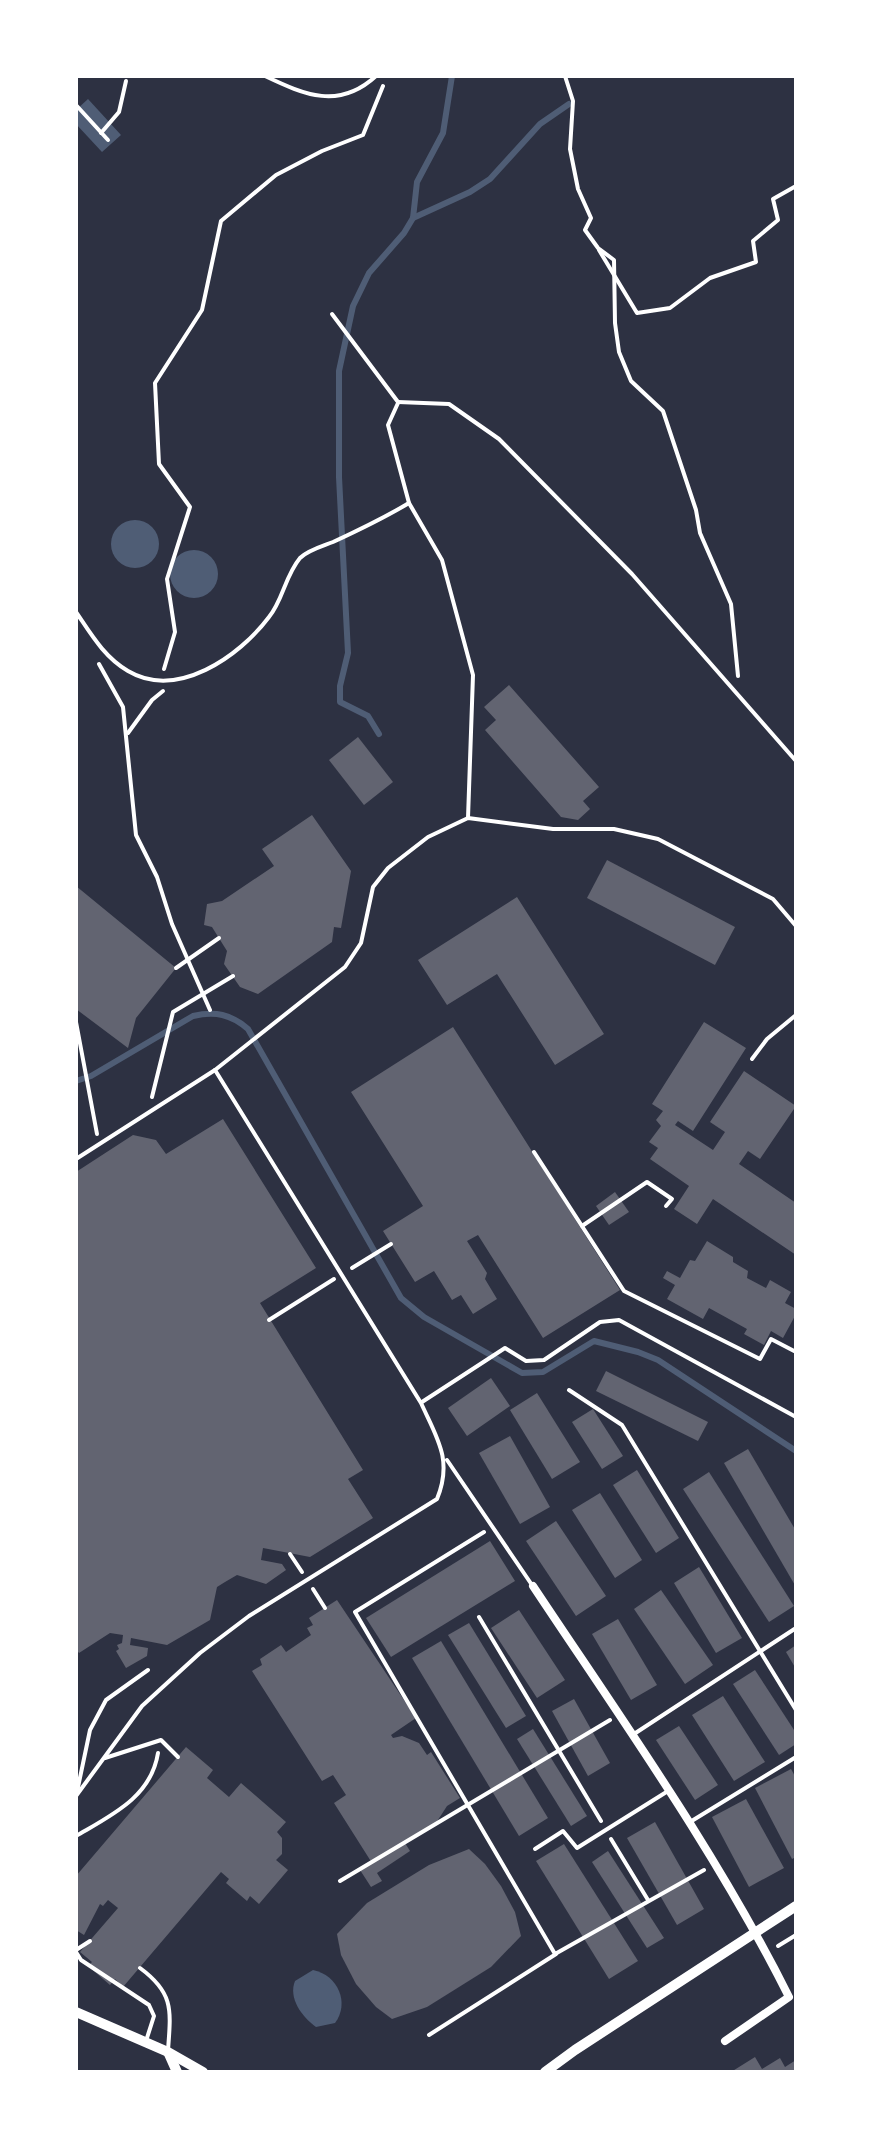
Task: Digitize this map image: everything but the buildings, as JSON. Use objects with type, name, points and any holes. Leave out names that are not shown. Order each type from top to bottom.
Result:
[{"type":"street","points":[[533,1586],[756,1931],[789,1997],[725,2041]]},
{"type":"street","points":[[545,2072],[796,1906]]},
{"type":"street","points":[[76,2012],[168,2052],[203,2072]]},
{"type":"street","points":[[168,2052],[177,2072]]},
{"type":"lane","points":[[265,76],[294,89],[332,97],[349,94],[376,76]]},
{"type":"lane","points":[[332,314],[398,402]]},
{"type":"lane","points":[[398,402],[449,404],[499,439],[632,574],[796,761]]},
{"type":"lane","points":[[398,402],[388,425],[409,503],[442,560],[473,675],[468,818]]},
{"type":"lane","points":[[76,612],[100,648],[128,672],[160,682],[211,669],[239,648],[270,616],[290,573],[303,556],[409,503]]},
{"type":"lane","points":[[76,1159],[215,1070],[345,967],[361,943],[373,887],[388,868],[428,837],[468,818],[553,829],[614,829],[658,839],[773,899],[796,926]]},
{"type":"lane","points":[[752,1059],[767,1039],[796,1015]]},
{"type":"lane","points":[[215,1070],[421,1403],[445,1459],[533,1586]]},
{"type":"lane","points":[[421,1403],[505,1348],[526,1361],[544,1360],[600,1322],[619,1320],[796,1417]]},
{"type":"lane","points":[[569,1390],[622,1425],[796,1710]]},
{"type":"lane","points":[[76,1795],[142,1706],[200,1653],[249,1616],[437,1499],[443,1484],[445,1459]]},
{"type":"lane","points":[[632,1735],[796,1628]]},
{"type":"lane","points":[[76,1795],[90,1730],[106,1700],[148,1670]]},
{"type":"lane","points":[[102,1759],[161,1740],[178,1757]]},
{"type":"lane","points":[[76,1836],[143,1791],[155,1770],[158,1753]]},
{"type":"lane","points":[[688,1824],[796,1757]]},
{"type":"lane","points":[[535,1849],[563,1831],[577,1848],[668,1791]]},
{"type":"lane","points":[[90,1941],[76,1951],[81,1960],[149,2005],[154,2016],[145,2043]]},
{"type":"lane","points":[[140,1968],[165,1991],[171,2011],[168,2052]]},
{"type":"path","points":[[565,76],[573,101],[570,149],[578,189],[591,218],[585,230],[598,248],[614,260],[615,323],[619,352],[631,381],[663,411],[696,510],[700,533],[731,604],[741,699]]},
{"type":"path","points":[[101,133],[119,112],[126,81]]},
{"type":"path","points":[[160,682],[175,632],[167,579],[190,507],[159,464],[155,383],[202,310],[221,221],[276,175],[322,151],[363,135],[383,86]]},
{"type":"path","points":[[76,105],[108,140]]},
{"type":"path","points":[[614,274],[637,313],[670,308],[710,278],[756,262],[753,241],[778,220],[773,199],[796,186]]},
{"type":"path","points":[[98,663],[123,707],[136,835],[157,877],[172,924],[210,1010]]},
{"type":"path","points":[[127,735],[152,700],[179,678]]},
{"type":"path","points":[[176,968],[219,938]]},
{"type":"path","points":[[149,1109],[173,1012],[233,976]]},
{"type":"path","points":[[76,1022],[99,1141]]},
{"type":"path","points":[[534,1152],[624,1291],[760,1359],[771,1339],[796,1352]]},
{"type":"path","points":[[582,1226],[647,1182],[672,1199],[666,1206]]},
{"type":"path","points":[[493,1526],[355,1612],[556,1954]]},
{"type":"path","points":[[479,1617],[649,1901]]},
{"type":"path","points":[[340,1881],[619,1715]]},
{"type":"path","points":[[429,2035],[556,1954],[714,1864]]},
{"type":"water","points":[[88,99],[121,135],[102,152],[76,124],[76,110]]},
{"type":"water","points":[[135,520],[152,527],[159,544],[152,561],[135,568],[118,561],[111,544],[118,527]]},
{"type":"water","points":[[194,550],[211,557],[218,574],[211,591],[194,598],[177,591],[170,574],[177,557]]},
{"type":"water","points":[[313,1970],[329,1978],[339,1991],[341,2007],[335,2023],[316,2027],[301,2013],[295,2000],[295,1981]]},
{"type":"waterway","points":[[379,734],[368,716],[340,702],[340,686],[348,653],[339,477],[339,371],[353,306],[369,273],[413,218],[417,182],[443,133],[452,76]]},
{"type":"waterway","points":[[413,218],[470,192],[490,179],[540,124],[569,104]]},
{"type":"waterway","points":[[76,1081],[91,1076],[193,1016],[216,1014],[235,1020],[248,1029],[401,1298],[424,1317],[522,1373],[543,1372],[594,1341],[638,1352],[658,1360],[796,1451]]}]
